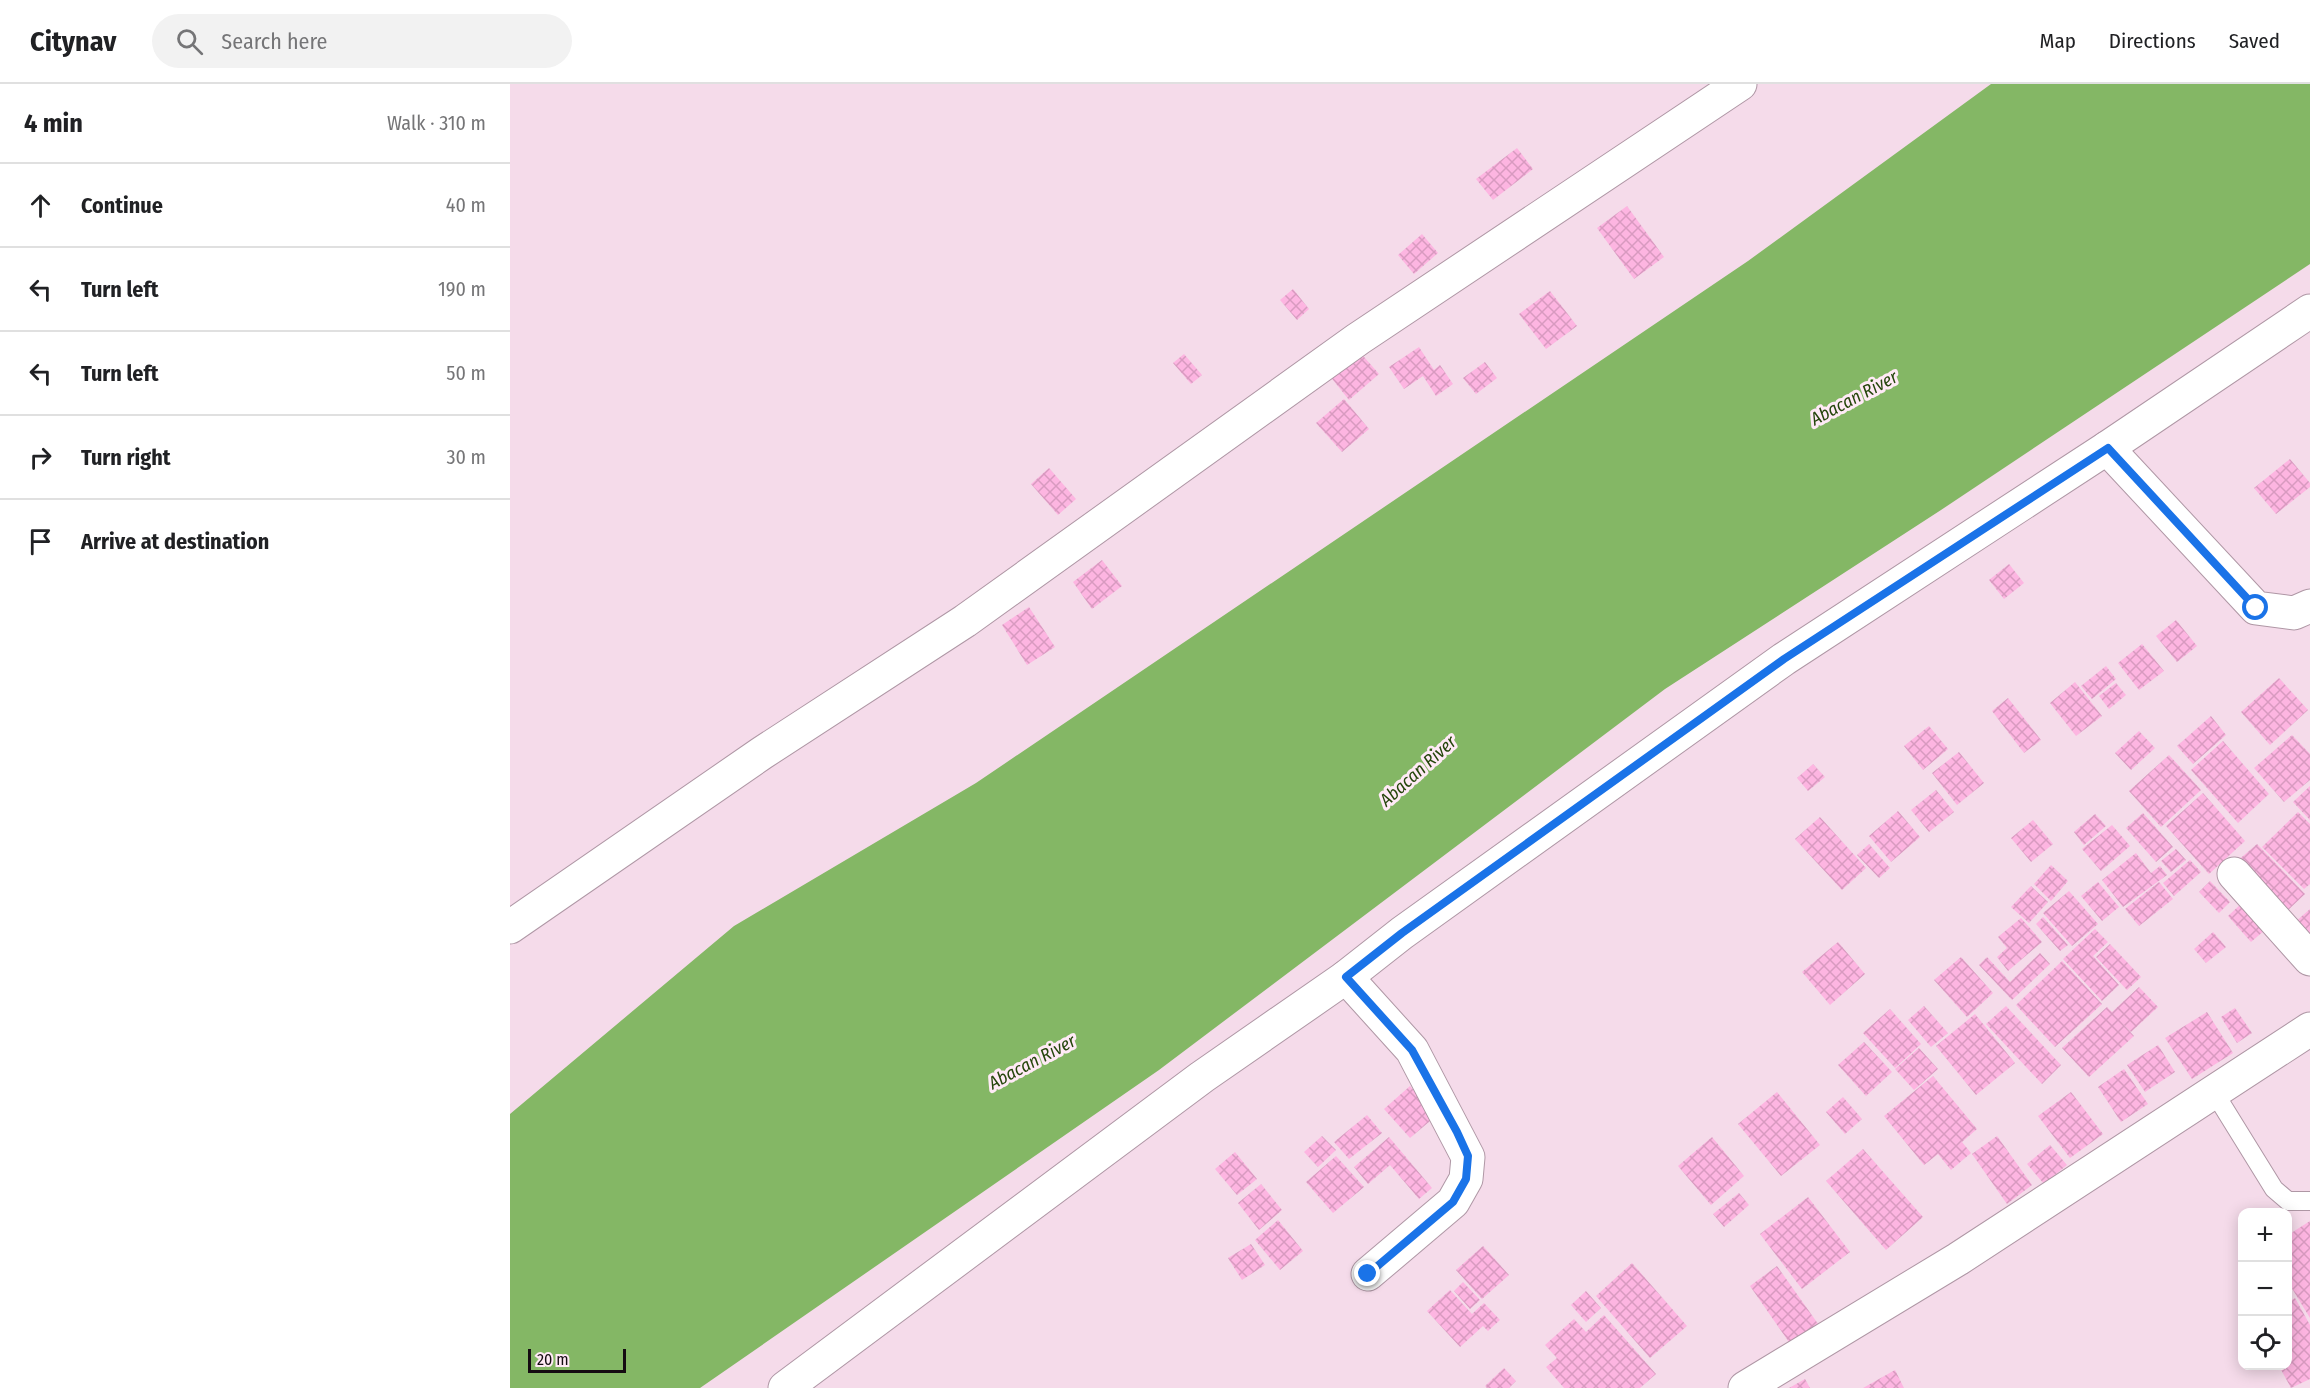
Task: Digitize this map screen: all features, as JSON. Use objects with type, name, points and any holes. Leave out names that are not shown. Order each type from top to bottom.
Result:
[{"type":"street","points":[[510,927],[762,753],[965,621],[1358,339],[1740,84]]},
{"type":"street","points":[[785,1388],[1202,1077],[1346,977],[1402,933],[1784,659],[2108,448],[2310,311]]},
{"type":"street","points":[[2108,448],[2256,608],[2294,613],[2310,606]]},
{"type":"street","points":[[2234,874],[2310,959]]},
{"type":"street","points":[[1346,977],[1412,1050],[1468,1156],[1466,1179],[1453,1202],[1368,1274]]},
{"type":"street","points":[[1745,1388],[1958,1259],[2310,1029]]},
{"type":"lane","points":[[2214,1092],[2274,1189],[2288,1201],[2310,1201]]},
{"type":"water","name":"Abacan River","points":[[1991,84],[2310,84],[2310,264],[1941,510],[1665,689],[1159,1070],[700,1388],[510,1388],[510,1114],[734,926],[976,783],[1748,261]]},
{"type":"building","points":[[1517,148],[1533,169],[1493,200],[1476,179]]},
{"type":"building","points":[[1627,206],[1664,257],[1634,279],[1597,228]]},
{"type":"building","points":[[1422,234],[1438,253],[1414,274],[1398,255]]},
{"type":"building","points":[[1293,289],[1309,309],[1297,320],[1280,300]]},
{"type":"building","points":[[1550,291],[1577,326],[1546,349],[1519,314]]},
{"type":"building","points":[[1419,347],[1434,370],[1440,365],[1453,384],[1436,396],[1423,376],[1404,389],[1389,367]]},
{"type":"building","points":[[1358,350],[1379,374],[1349,400],[1329,375]]},
{"type":"building","points":[[1184,354],[1202,375],[1191,384],[1173,363]]},
{"type":"building","points":[[1485,362],[1497,378],[1476,394],[1463,378]]},
{"type":"building","points":[[1344,399],[1369,429],[1342,452],[1316,423]]},
{"type":"building","points":[[2290,459],[2310,483],[2310,487],[2276,514],[2254,488]]},
{"type":"building","points":[[1049,468],[1076,499],[1058,515],[1031,484]]},
{"type":"building","points":[[1102,560],[1122,586],[1092,609],[1073,582]]},
{"type":"building","points":[[2009,564],[2024,583],[2004,599],[1989,580]]},
{"type":"building","points":[[1029,607],[1055,647],[1027,665],[1002,625]]},
{"type":"building","points":[[2176,620],[2197,646],[2177,662],[2156,636]]},
{"type":"building","points":[[2142,644],[2164,671],[2139,690],[2118,663]]},
{"type":"building","points":[[2106,666],[2116,679],[2092,699],[2081,686]]},
{"type":"building","points":[[2279,678],[2308,710],[2270,745],[2241,712]]},
{"type":"building","points":[[2075,682],[2102,716],[2076,736],[2050,703]]},
{"type":"building","points":[[2116,683],[2126,695],[2109,709],[2099,696]]},
{"type":"building","points":[[2008,698],[2041,740],[2024,753],[1992,711]]},
{"type":"building","points":[[2211,716],[2226,735],[2193,764],[2177,746]]},
{"type":"building","points":[[1929,726],[1948,749],[1923,770],[1904,746]]},
{"type":"building","points":[[2139,731],[2155,748],[2131,770],[2115,753]]},
{"type":"building","points":[[2292,735],[2310,754],[2310,780],[2284,802],[2254,768]]},
{"type":"building","points":[[2223,741],[2269,794],[2238,823],[2191,770]]},
{"type":"building","points":[[1959,752],[1984,783],[1957,805],[1932,773]]},
{"type":"building","points":[[2169,755],[2201,790],[2161,827],[2129,791]]},
{"type":"building","points":[[1813,764],[1825,777],[1808,791],[1797,778]]},
{"type":"building","points":[[2310,786],[2310,820],[2293,802]]},
{"type":"building","points":[[1936,790],[1954,812],[1929,832],[1911,810]]},
{"type":"building","points":[[2203,793],[2245,841],[2209,874],[2166,826]]},
{"type":"building","points":[[1898,811],[1920,837],[1891,862],[1869,836]]},
{"type":"building","points":[[2298,812],[2310,824],[2310,884],[2304,889],[2262,847]]},
{"type":"building","points":[[2143,813],[2173,847],[2156,862],[2126,828]]},
{"type":"building","points":[[2095,814],[2106,826],[2084,845],[2074,832]]},
{"type":"building","points":[[1820,817],[1866,868],[1842,890],[1795,839]]},
{"type":"building","points":[[2033,820],[2053,844],[2031,862],[2011,838]]},
{"type":"building","points":[[2112,825],[2130,846],[2101,871],[2082,849]]},
{"type":"building","points":[[1869,844],[1890,868],[1879,878],[1857,855]]},
{"type":"building","points":[[2257,844],[2305,894],[2285,913],[2236,862]]},
{"type":"building","points":[[2176,849],[2186,860],[2171,872],[2161,861]]},
{"type":"building","points":[[2136,853],[2151,873],[2160,866],[2167,875],[2123,907],[2102,880]]},
{"type":"building","points":[[2190,860],[2201,872],[2174,896],[2163,883]]},
{"type":"building","points":[[2051,865],[2068,881],[2051,901],[2034,884]]},
{"type":"building","points":[[2210,881],[2230,902],[2219,913],[2199,892]]},
{"type":"building","points":[[2098,882],[2119,907],[2102,921],[2081,896]]},
{"type":"building","points":[[2159,882],[2173,899],[2139,926],[2125,909]]},
{"type":"building","points":[[2031,886],[2048,902],[2029,923],[2011,907]]},
{"type":"building","points":[[2069,891],[2098,924],[2072,946],[2043,913]]},
{"type":"building","points":[[2242,903],[2265,930],[2251,942],[2228,916]]},
{"type":"building","points":[[2310,909],[2310,942],[2294,923]]},
{"type":"building","points":[[2043,917],[2068,945],[2060,951],[2036,924]]},
{"type":"building","points":[[2021,918],[2042,942],[2008,971],[1997,957],[2007,948],[1998,937]]},
{"type":"building","points":[[2095,929],[2108,942],[2093,956],[2119,985],[2102,1001],[2063,959]]},
{"type":"building","points":[[2213,932],[2226,947],[2206,963],[2194,949]]},
{"type":"building","points":[[1838,942],[1865,974],[1830,1005],[1802,972]]},
{"type":"building","points":[[2110,944],[2141,977],[2127,990],[2096,957]]},
{"type":"building","points":[[2040,953],[2050,964],[2012,1000],[1979,965],[1987,957],[2010,982]]},
{"type":"building","points":[[1961,957],[1993,993],[1967,1017],[1934,980]]},
{"type":"building","points":[[2062,961],[2102,1004],[2055,1047],[2016,1005]]},
{"type":"building","points":[[2139,987],[2158,1007],[2131,1032],[2121,1022],[2134,1036],[2089,1077],[2062,1048],[2107,1007],[2112,1012]]},
{"type":"building","points":[[1924,1006],[1948,1033],[1931,1047],[1908,1020]]},
{"type":"building","points":[[2006,1006],[2061,1065],[2042,1084],[1986,1024]]},
{"type":"building","points":[[2235,1008],[2252,1033],[2237,1043],[2221,1017]]},
{"type":"building","points":[[1890,1009],[1921,1044],[1895,1068],[1863,1033]]},
{"type":"building","points":[[2207,1012],[2233,1053],[2192,1079],[2165,1038]]},
{"type":"building","points":[[1975,1014],[2015,1063],[1976,1095],[1936,1046]]},
{"type":"building","points":[[1864,1042],[1892,1072],[1866,1096],[1838,1065]]},
{"type":"building","points":[[2158,1045],[2175,1072],[2145,1092],[2127,1065]]},
{"type":"building","points":[[1919,1048],[1938,1069],[1914,1090],[1895,1069]]},
{"type":"building","points":[[2124,1069],[2148,1104],[2121,1122],[2098,1087]]},
{"type":"building","points":[[1933,1076],[1977,1129],[1962,1142],[1971,1153],[1951,1170],[1938,1154],[1924,1165],[1884,1116]]},
{"type":"building","points":[[1410,1086],[1436,1116],[1410,1138],[1384,1109]]},
{"type":"building","points":[[1777,1092],[1820,1145],[1781,1176],[1738,1124]]},
{"type":"building","points":[[2071,1092],[2103,1134],[2070,1158],[2038,1116]]},
{"type":"building","points":[[1843,1097],[1862,1119],[1845,1134],[1826,1112]]},
{"type":"building","points":[[1367,1115],[1382,1133],[1349,1159],[1334,1142]]},
{"type":"building","points":[[1322,1136],[1336,1150],[1318,1167],[1304,1152]]},
{"type":"building","points":[[1997,1136],[2032,1185],[2007,1204],[1972,1154]]},
{"type":"building","points":[[1389,1137],[1432,1188],[1419,1199],[1390,1165],[1368,1184],[1354,1167]]},
{"type":"building","points":[[1712,1137],[1744,1176],[1711,1205],[1678,1166]]},
{"type":"building","points":[[2050,1145],[2067,1165],[2044,1184],[2027,1164]]},
{"type":"building","points":[[1863,1149],[1923,1217],[1886,1250],[1826,1181]]},
{"type":"building","points":[[1235,1152],[1257,1179],[1237,1195],[1215,1169]]},
{"type":"building","points":[[1336,1156],[1364,1187],[1333,1213],[1306,1182]]},
{"type":"building","points":[[1261,1184],[1282,1210],[1259,1230],[1238,1203]]},
{"type":"building","points":[[1739,1193],[1749,1205],[1724,1227],[1713,1214]]},
{"type":"building","points":[[1808,1197],[1850,1252],[1802,1289],[1760,1234]]},
{"type":"building","points":[[1278,1220],[1303,1251],[1280,1270],[1255,1240]]},
{"type":"building","points":[[2310,1221],[2310,1318],[2292,1289],[2292,1232]]},
{"type":"building","points":[[1251,1244],[1265,1265],[1242,1280],[1228,1258]]},
{"type":"building","points":[[1483,1246],[1509,1275],[1482,1299],[1456,1270]]},
{"type":"building","points":[[1632,1263],[1687,1326],[1650,1358],[1596,1296]]},
{"type":"building","points":[[1777,1266],[1821,1328],[1793,1348],[1750,1286]]},
{"type":"building","points":[[1463,1282],[1480,1300],[1470,1309],[1454,1291]]},
{"type":"building","points":[[1450,1290],[1472,1314],[1484,1303],[1500,1320],[1488,1331],[1483,1326],[1460,1347],[1427,1311]]},
{"type":"building","points":[[1586,1291],[1601,1308],[1586,1322],[1571,1305]]},
{"type":"building","points":[[2295,1298],[2310,1325],[2310,1379],[2291,1388],[2281,1370],[2292,1370],[2292,1300]]},
{"type":"building","points":[[1604,1315],[1656,1374],[1640,1388],[1564,1388],[1546,1367],[1557,1358],[1545,1345],[1574,1319],[1586,1332]]},
{"type":"building","points":[[1504,1368],[1516,1381],[1509,1388],[1487,1388],[1485,1386]]},
{"type":"building","points":[[1895,1370],[1904,1388],[1863,1388]]},
{"type":"building","points":[[1805,1379],[1810,1388],[1789,1388]]},
{"type":"route","points":[[1368,1274],[1453,1202],[1466,1179],[1468,1156],[1412,1050],[1346,977],[1402,933],[1784,659],[2108,448],[2256,608]]}]
